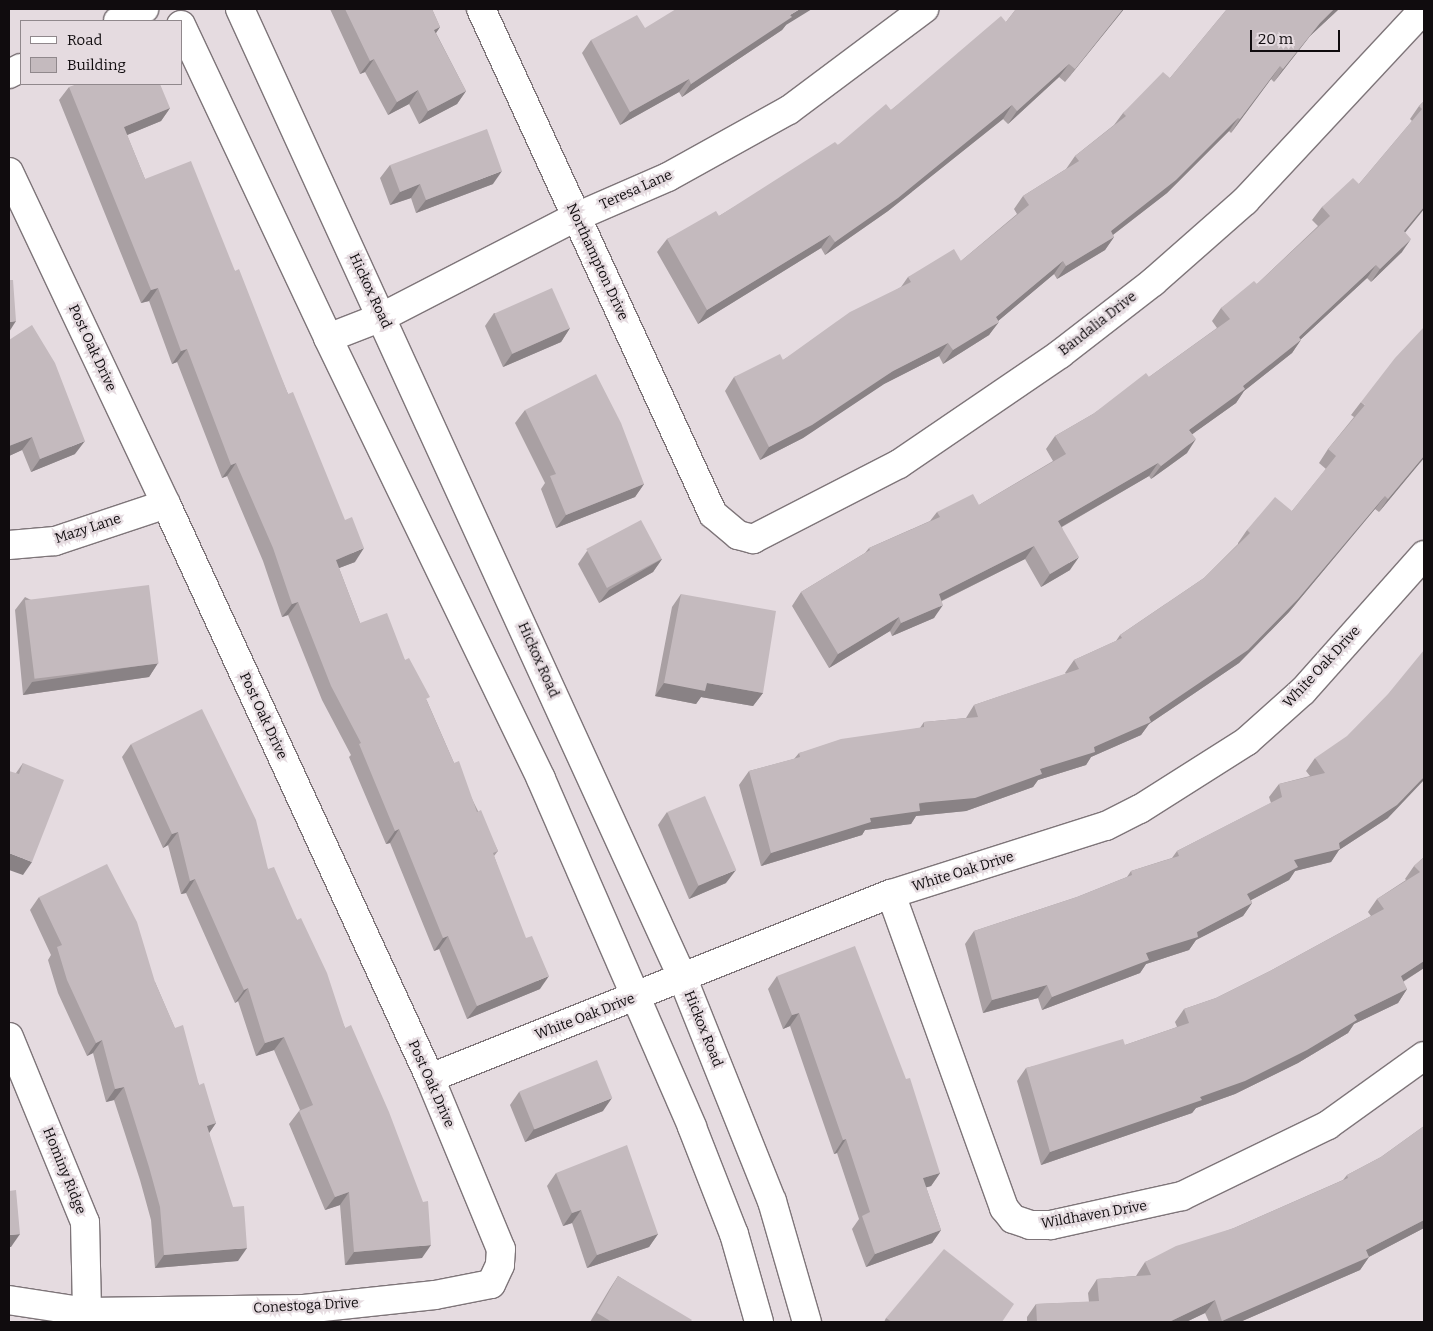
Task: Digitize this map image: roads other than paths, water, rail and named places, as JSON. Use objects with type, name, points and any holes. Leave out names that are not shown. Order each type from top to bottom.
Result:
[{"type":"street","points":[[120,20],[144,9]]},
{"type":"street","name":"Hickox Road","points":[[240,9],[683,979],[772,1201],[807,1322]]},
{"type":"street","name":"Northampton Drive","points":[[481,9],[713,514]]},
{"type":"street","name":"Teresa Lane","points":[[328,338],[382,317],[576,217],[668,177],[789,110],[924,9]]},
{"type":"street","name":"Bandalia Drive","points":[[713,514],[738,535],[753,538],[773,530],[899,464],[1060,354],[1152,282],[1244,201],[1424,9]]},
{"type":"street","points":[[182,27],[328,338],[541,779],[734,1234],[759,1322]]},
{"type":"street","name":"Post Oak Drive","points":[[9,172],[166,504],[430,1078],[495,1231],[501,1249],[500,1265]]},
{"type":"street","name":"Mazy Lane","points":[[9,545],[55,541],[166,504]]},
{"type":"street","name":"White Oak Drive","points":[[430,1078],[683,979],[891,894],[1106,826],[1140,809],[1247,741],[1289,703],[1424,555]]},
{"type":"street","name":"Wildhaven Drive","points":[[891,894],[1004,1208],[1013,1219],[1030,1226],[1051,1225],[1182,1196],[1328,1125],[1424,1056]]},
{"type":"street","name":"Hominy Ridge","points":[[9,1037],[85,1222],[87,1312]]},
{"type":"street","name":"Conestoga Drive","points":[[9,1300],[87,1312],[304,1309],[435,1295],[491,1284],[500,1265]]}]
